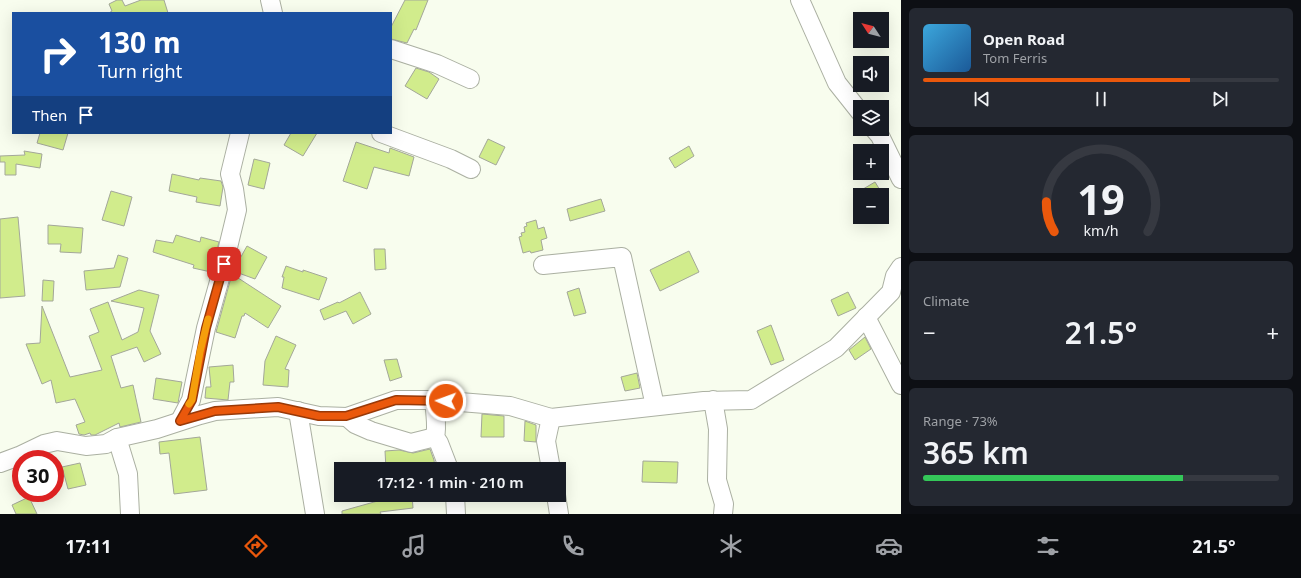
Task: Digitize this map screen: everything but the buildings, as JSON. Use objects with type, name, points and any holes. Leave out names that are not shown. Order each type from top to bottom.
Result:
[{"type":"street","points":[[270,0],[273,12]]},
{"type":"street","points":[[800,0],[837,83],[853,103]]},
{"type":"street","points":[[392,49],[437,64],[470,79]]},
{"type":"street","points":[[180,421],[192,400],[206,328],[237,210],[230,174],[240,134]]},
{"type":"street","points":[[384,134],[451,159],[471,169]]},
{"type":"street","points":[[880,136],[901,179]]},
{"type":"street","points":[[543,265],[622,257],[655,406]]},
{"type":"street","points":[[0,463],[44,444],[57,441],[86,446],[106,444],[117,438],[158,429],[215,411],[278,407],[319,416],[346,416],[396,400],[435,400],[510,406],[551,418],[713,400],[751,400],[836,348],[891,292],[896,276],[901,267]]},
{"type":"street","points":[[866,317],[901,385]]},
{"type":"street","points":[[435,400],[434,413],[437,429],[435,437],[446,462]]},
{"type":"street","points":[[713,400],[718,429],[717,480],[724,504],[723,514]]},
{"type":"street","points":[[298,412],[315,514]]},
{"type":"street","points":[[346,416],[355,424],[371,431],[411,443],[435,437]]},
{"type":"street","points":[[550,462],[546,441],[551,418]]},
{"type":"street","points":[[117,438],[128,474],[130,514]]},
{"type":"street","points":[[455,502],[456,514]]},
{"type":"street","points":[[557,502],[559,514]]},
{"type":"slow traffic","points":[[189,404],[192,400],[200,352],[208,319]]},
{"type":"route","points":[[224,264],[200,352],[192,400],[180,421],[215,411],[278,407],[319,416],[346,416],[396,400],[446,401]]}]
